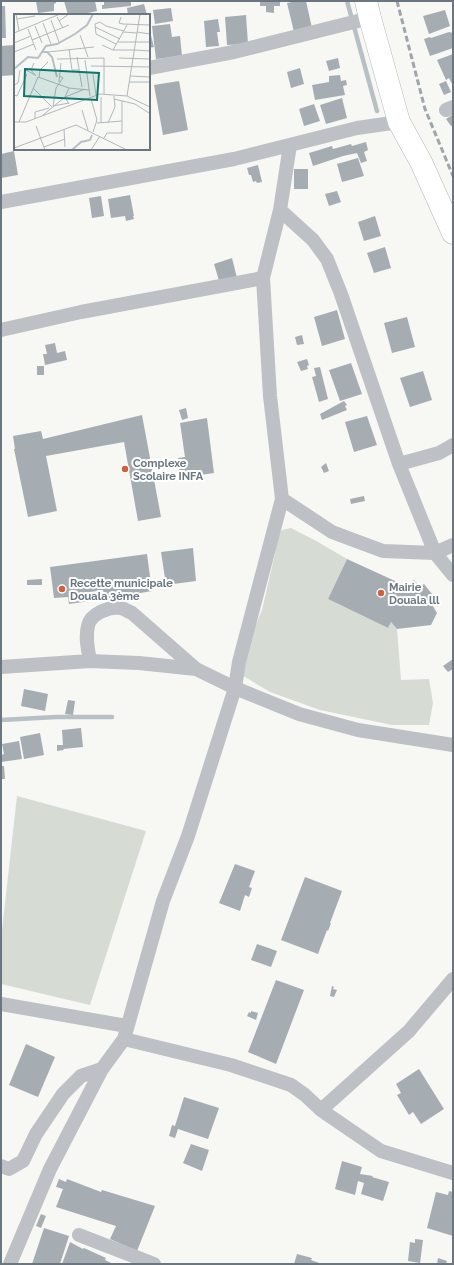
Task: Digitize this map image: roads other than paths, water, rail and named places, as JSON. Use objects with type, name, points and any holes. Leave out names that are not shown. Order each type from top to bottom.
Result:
[{"type":"main road","points":[[368,10],[399,122],[421,162],[453,233]]},
{"type":"street","points":[[150,68],[234,52],[368,10]]},
{"type":"street","points":[[1,202],[234,159],[357,128],[399,122]]},
{"type":"street","points":[[10,1264],[50,1169],[102,1069],[125,1033],[162,901],[188,836],[235,688],[239,662],[282,499],[270,396],[263,278],[280,210],[290,145]]},
{"type":"street","points":[[280,210],[313,240],[327,259],[344,302],[399,464],[434,553],[453,575]]},
{"type":"street","points":[[1,330],[81,312],[263,278]]},
{"type":"street","points":[[399,464],[439,452],[453,445]]},
{"type":"street","points":[[282,499],[332,532],[383,551],[434,553],[453,545]]},
{"type":"street","points":[[90,661],[86,640],[88,624],[96,614],[107,609],[120,608],[132,613],[196,669],[235,688],[299,714],[351,728],[453,745]]},
{"type":"street","points":[[1,668],[90,661],[139,663],[196,669]]},
{"type":"street","points":[[321,1110],[409,1031],[453,979]]},
{"type":"street","points":[[1,1004],[125,1033],[291,1085],[305,1095],[321,1110],[381,1151],[453,1173]]},
{"type":"street","points":[[1,1166],[9,1169],[23,1161],[36,1134],[63,1094],[81,1076],[102,1069]]},
{"type":"street","points":[[79,1235],[154,1264]]},
{"type":"waterway","points":[[347,1],[377,111]]},
{"type":"waterway","points":[[1,720],[56,717],[112,717]]},
{"type":"railway","points":[[397,1],[425,109],[453,176]]},
{"type":"place","name":"Complexe Scolaire INFA","points":[[125,469]]},
{"type":"place","name":"Recette municipale Douala 3ème","points":[[62,589]]},
{"type":"place","name":"Mairie Douala lll","points":[[381,593]]}]
